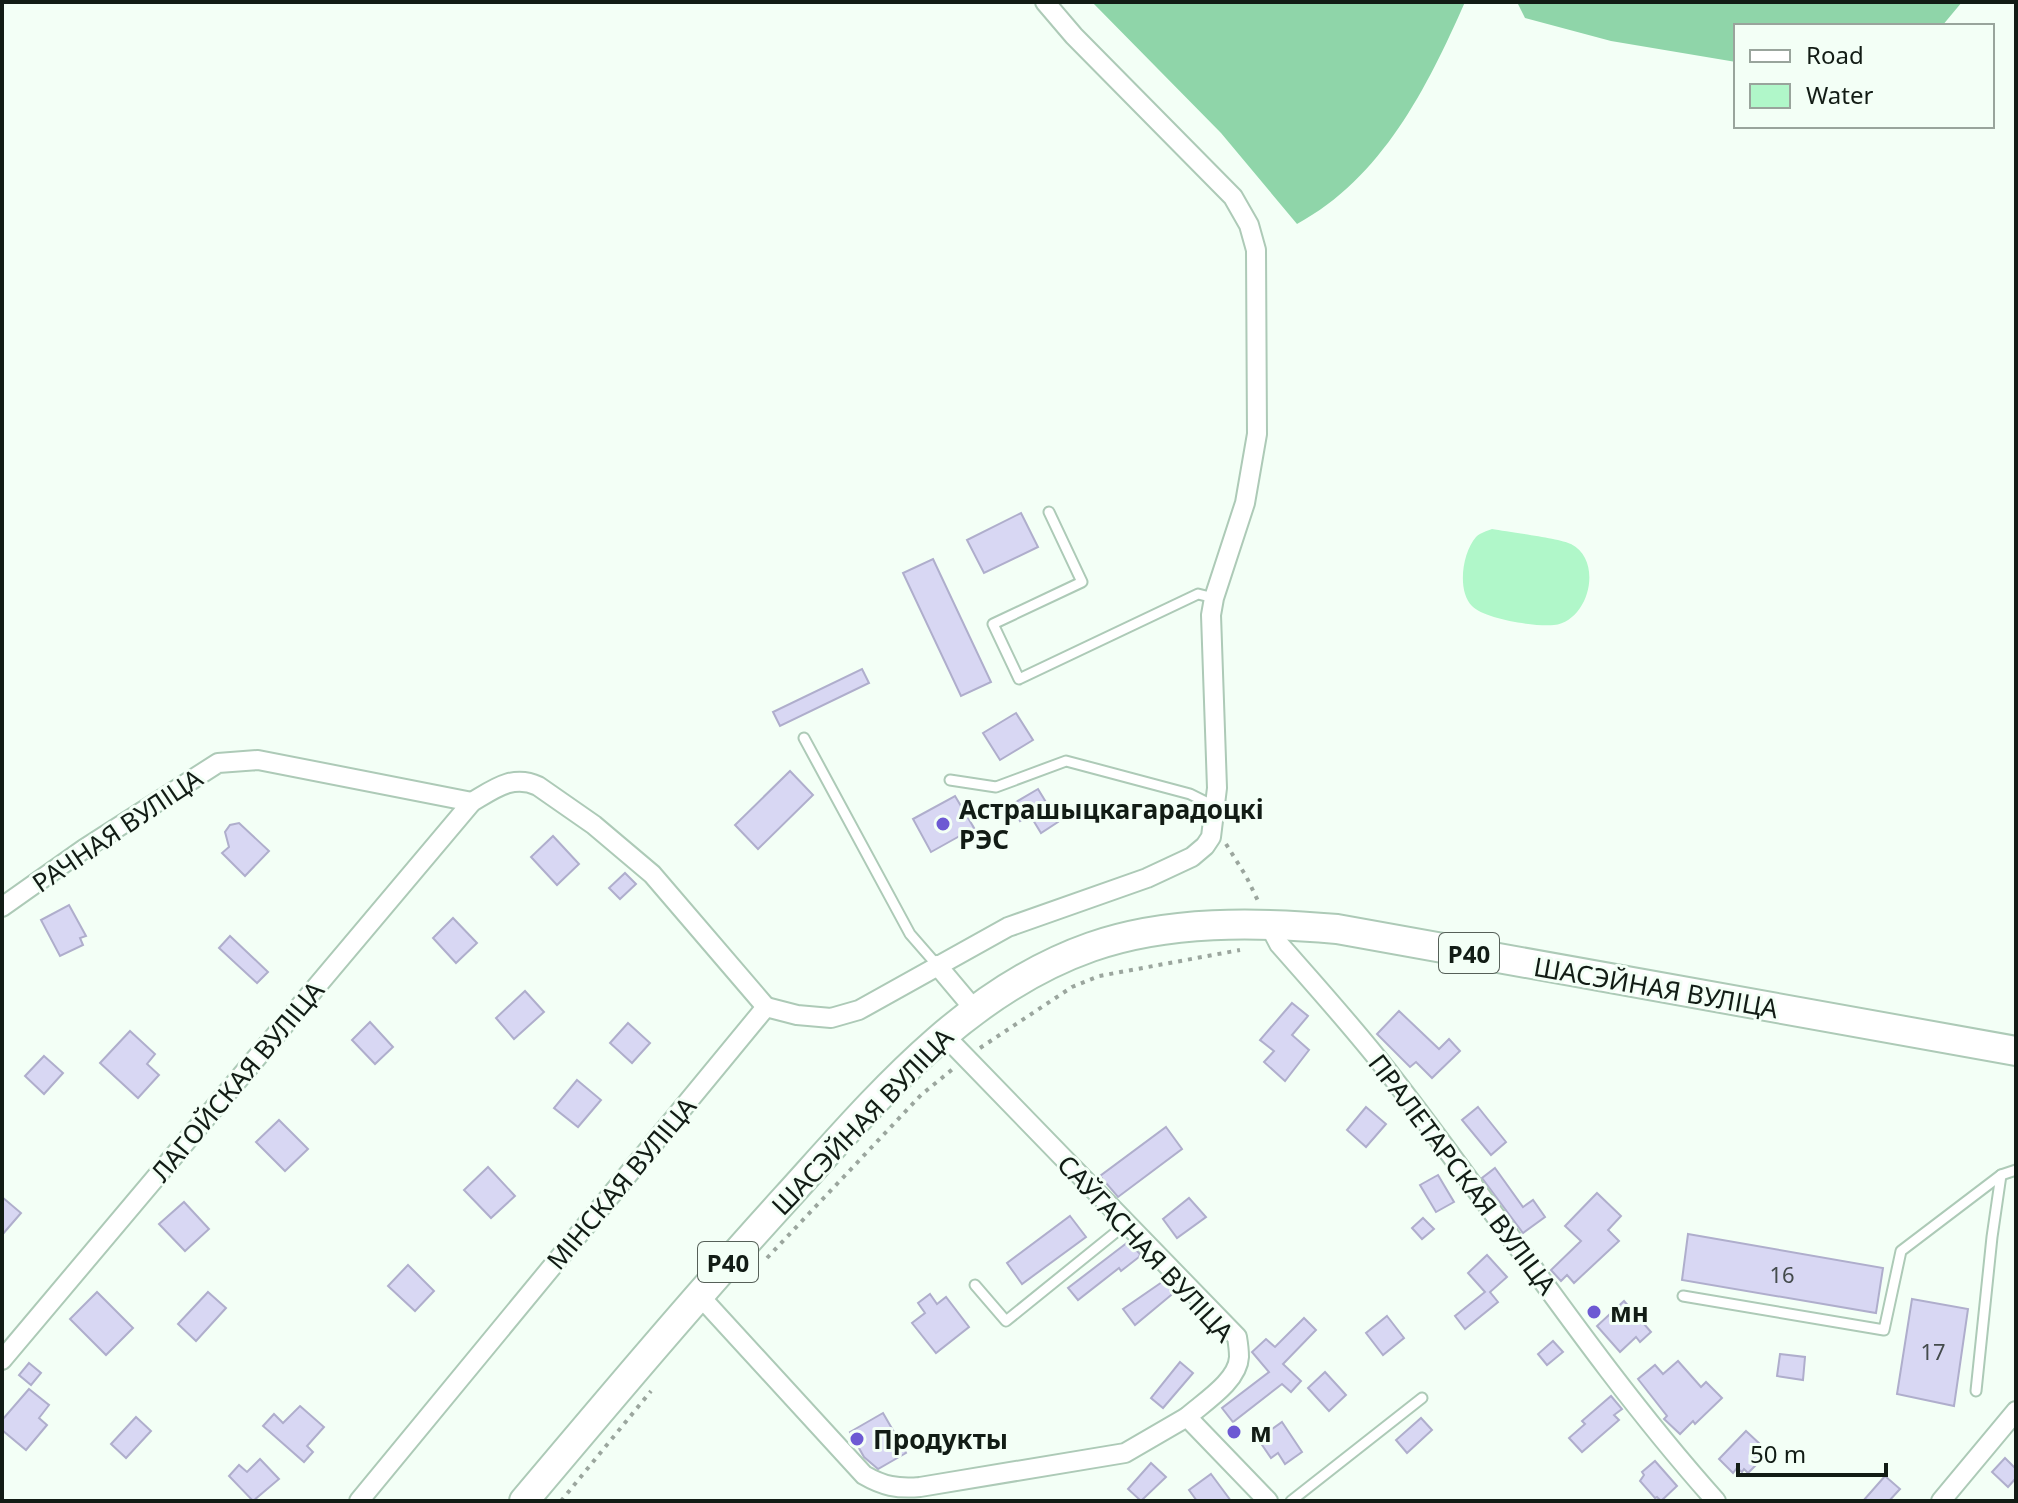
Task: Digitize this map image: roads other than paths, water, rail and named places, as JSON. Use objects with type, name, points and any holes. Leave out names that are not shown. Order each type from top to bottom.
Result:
[{"type":"main road","name":"ШАСЭЙНАЯ ВУЛІЦА","points":[[524,1501],[698,1294],[904,1071],[974,1009],[1022,977],[1092,947],[1169,929],[1274,933],[1337,929],[2016,1051]]},
{"type":"street","points":[[472,802],[509,781],[529,782],[568,807],[652,874],[766,1007],[797,1015],[831,1018],[859,1010],[1008,927],[1147,878],[1176,866],[1205,846],[1211,837],[1218,756],[1210,632],[1214,598],[1245,503],[1257,434],[1256,250],[1249,225],[1233,197],[1074,36],[1045,2]]},
{"type":"street","name":"РАЧНАЯ ВУЛІЦА","points":[[2,907],[84,849],[218,763],[258,760],[472,802]]},
{"type":"street","name":"ЛАГОЙСКАЯ ВУЛІЦА","points":[[2,1360],[472,802]]},
{"type":"street","name":"ПРАЛЕТАРСКАЯ ВУЛІЦА","points":[[1274,933],[1387,1070],[1519,1250],[1685,1467],[1716,1501]]},
{"type":"street","points":[[937,965],[974,1009]]},
{"type":"street","name":"МІНСКАЯ ВУЛІЦА","points":[[359,1501],[766,1007]]},
{"type":"street","name":"САЎГАСНАЯ ВУЛІЦА","points":[[698,1294],[864,1475],[879,1484],[898,1489],[1106,1457],[1143,1444],[1187,1417],[1225,1383],[1239,1360],[1237,1337],[944,1035]]},
{"type":"street","points":[[1187,1417],[1268,1501]]},
{"type":"street","points":[[1941,1501],[2013,1423]]},
{"type":"lane","points":[[1049,512],[1082,582],[993,624],[1019,679],[1198,594],[1214,598]]},
{"type":"lane","points":[[804,738],[910,934],[937,965]]},
{"type":"lane","points":[[950,780],[996,787],[1066,761],[1190,794],[1214,815]]},
{"type":"lane","points":[[1683,1296],[1884,1330],[1901,1251],[2001,1175],[2016,1170]]},
{"type":"lane","points":[[1976,1391],[2001,1175]]},
{"type":"lane","points":[[975,1285],[1006,1321],[1126,1224]]},
{"type":"lane","points":[[1291,1501],[1422,1398]]},
{"type":"water","points":[[1492,529],[1565,542],[1581,552],[1587,563],[1588,589],[1576,613],[1554,625],[1535,625],[1487,615],[1472,606],[1463,582],[1467,552],[1476,537]]},
{"type":"place","name":"Астрашыцкагарадоцкі РЭС","points":[[943,824]]},
{"type":"place","name":"мн","points":[[1594,1312]]},
{"type":"place","name":"м","points":[[1234,1432]]},
{"type":"place","name":"Продукты","points":[[857,1439]]}]
